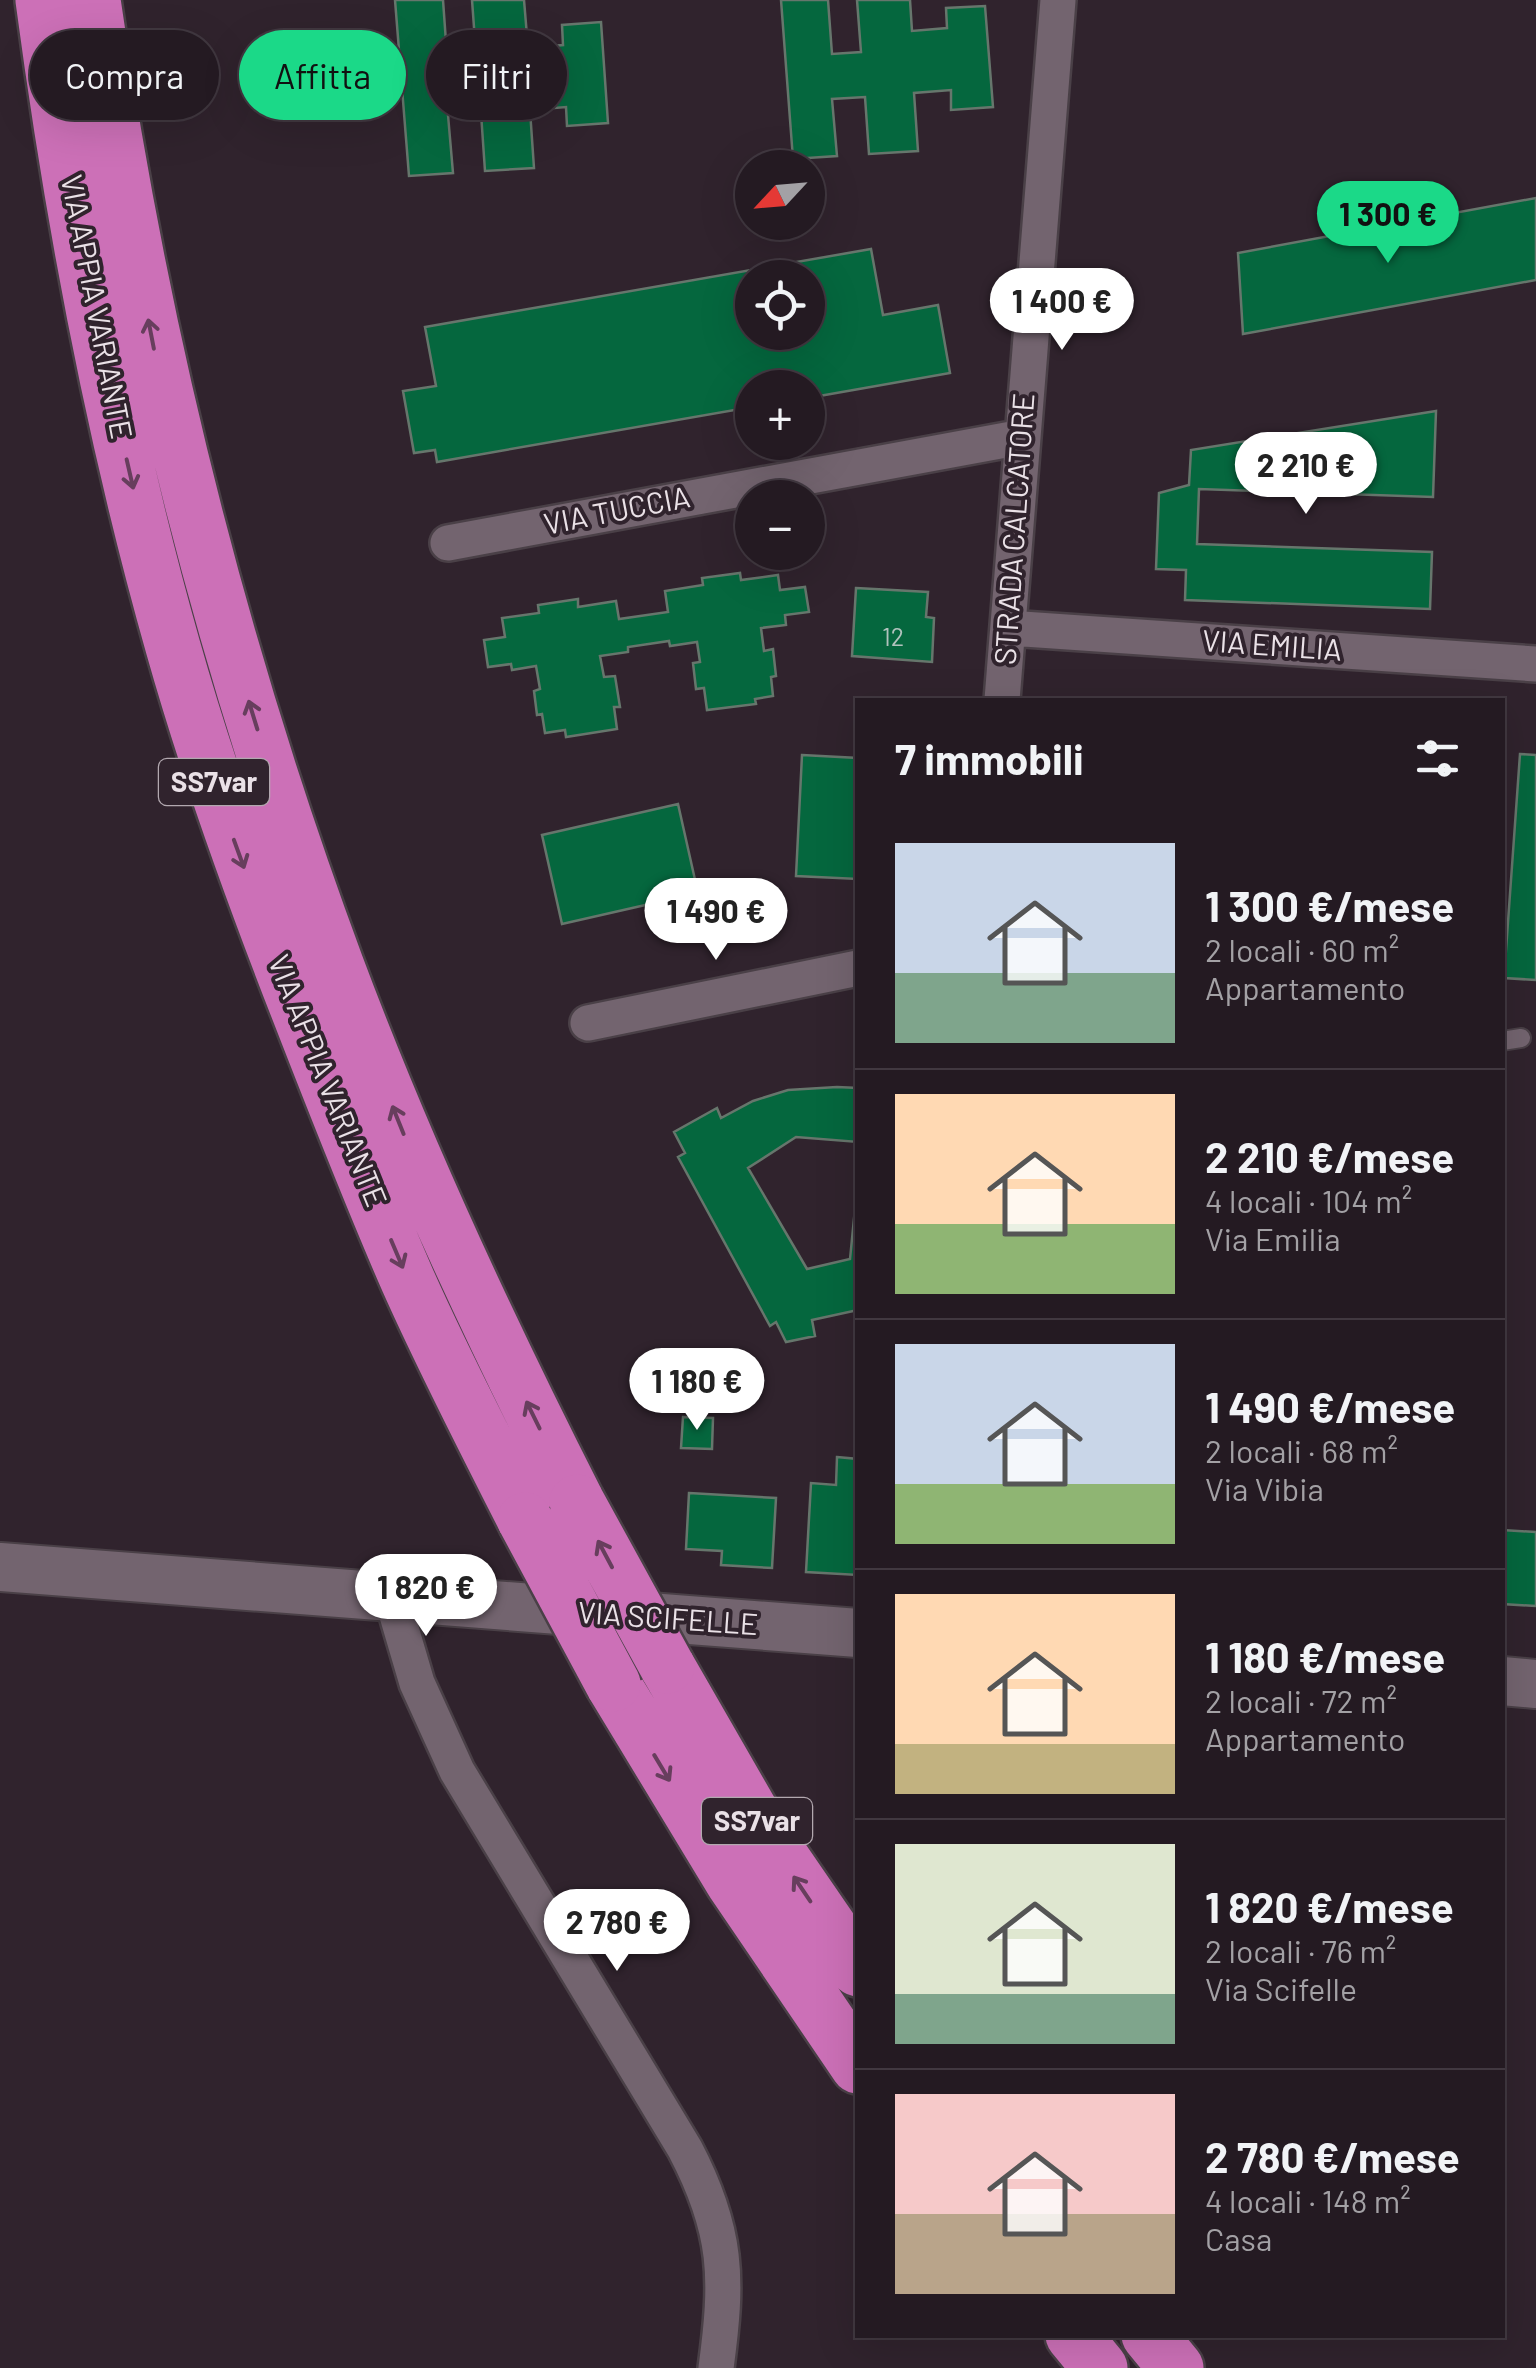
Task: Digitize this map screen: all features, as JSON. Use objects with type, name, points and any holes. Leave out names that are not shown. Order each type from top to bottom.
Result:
[{"type":"highway","name":"VIA APPIA VARIANTE","points":[[43,0],[78,225],[142,528],[194,717],[241,860],[352,1146],[434,1338],[524,1520],[612,1684],[733,1882],[855,2062]]},
{"type":"highway","name":"VIA APPIA VARIANTE","points":[[93,0],[156,361],[196,521],[260,739],[336,963],[409,1146],[492,1329],[578,1502],[756,1819],[855,1966]]},
{"type":"highway","points":[[1075,2338],[1100,2368]]},
{"type":"highway","points":[[1151,2338],[1176,2368]]},
{"type":"street","name":"STRADA CALCATORE","points":[[1002,698],[1058,0]]},
{"type":"street","name":"VIA TUCCIA","points":[[448,543],[1022,437]]},
{"type":"street","name":"VIA EMILIA","points":[[1008,628],[1536,664]]},
{"type":"street","points":[[588,1023],[855,969]]},
{"type":"street","name":"VIA SCIFELLE","points":[[0,1567],[855,1633]]},
{"type":"street","points":[[392,1598],[416,1683],[456,1771],[675,2132],[705,2192],[717,2229],[725,2287],[716,2368]]},
{"type":"street","points":[[1505,1681],[1536,1684]]},
{"type":"building","points":[[395,0],[443,0],[445,30],[426,30],[426,120],[448,120],[453,173],[409,176],[405,120],[406,30],[397,30]]},
{"type":"building","points":[[472,0],[524,0],[526,30],[474,30]]},
{"type":"building","points":[[781,0],[828,0],[832,54],[861,52],[857,0],[910,0],[912,31],[947,28],[946,8],[985,6],[993,107],[951,110],[951,90],[914,93],[918,151],[869,154],[865,97],[832,99],[837,156],[825,157],[825,150],[792,150]]},
{"type":"building","points":[[601,22],[608,123],[567,126],[567,30],[562,30],[562,25]]},
{"type":"building","points":[[481,120],[531,120],[534,168],[485,171]]},
{"type":"building","points":[[1536,198],[1536,280],[1243,334],[1238,253]]},
{"type":"building","points":[[871,249],[883,315],[938,305],[950,373],[825,395],[825,370],[735,370],[735,410],[437,462],[435,450],[414,453],[403,391],[436,386],[425,327],[735,273],[735,350],[825,350],[825,260],[808,260]]},
{"type":"building","points":[[1436,411],[1433,497],[1199,489],[1197,544],[1432,552],[1430,609],[1185,600],[1186,570],[1156,569],[1159,493],[1189,485],[1191,450]]},
{"type":"building","points":[[740,573],[741,580],[778,575],[780,590],[805,587],[809,612],[785,615],[786,625],[761,628],[764,651],[773,649],[776,676],[771,677],[773,696],[755,699],[756,704],[707,710],[704,688],[696,689],[693,663],[700,662],[697,642],[670,646],[669,641],[628,647],[628,652],[600,656],[604,677],[615,676],[620,707],[614,707],[617,729],[566,737],[565,730],[545,733],[542,714],[537,715],[534,691],[540,689],[536,666],[512,670],[511,664],[488,667],[484,640],[505,637],[502,618],[539,613],[538,605],[578,599],[578,607],[616,601],[619,619],[668,612],[665,591],[703,585],[702,578]]},
{"type":"building","points":[[856,588],[928,592],[926,617],[934,618],[932,662],[852,656]]},
{"type":"building","points":[[1520,754],[1536,755],[1536,980],[1505,978]]},
{"type":"building","points":[[802,755],[855,758],[855,879],[796,876]]},
{"type":"building","points":[[678,804],[698,893],[562,924],[542,835]]},
{"type":"building","points":[[855,1088],[855,1142],[796,1137],[748,1168],[807,1269],[850,1259],[855,1208],[855,1311],[812,1320],[815,1336],[786,1342],[776,1322],[770,1326],[678,1157],[685,1153],[674,1132],[717,1108],[721,1118],[753,1101],[788,1090]]},
{"type":"building","points":[[683,1417],[713,1418],[712,1449],[681,1448]]},
{"type":"building","points":[[837,1457],[855,1459],[855,1575],[806,1572],[811,1483],[836,1485]]},
{"type":"building","points":[[689,1493],[776,1498],[772,1568],[721,1565],[722,1551],[686,1549]]},
{"type":"building","points":[[1505,1530],[1536,1532],[1536,1606],[1505,1604]]}]
